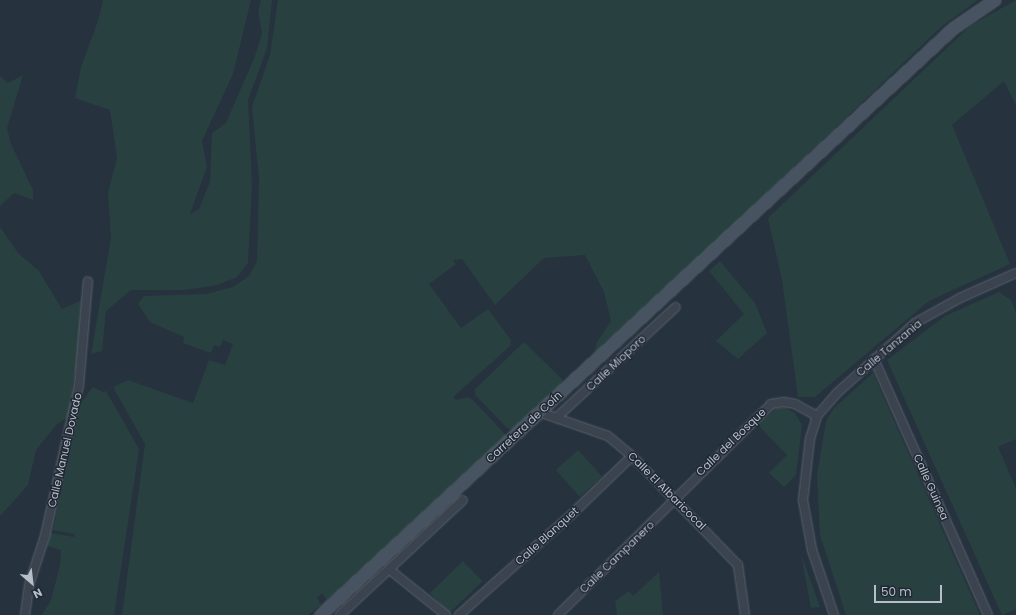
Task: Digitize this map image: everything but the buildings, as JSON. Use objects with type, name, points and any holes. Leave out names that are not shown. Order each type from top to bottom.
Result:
[{"type":"street","name":"Carretera de Coín","points":[[320,615],[953,28],[994,0]]},
{"type":"street","name":"Calle Tanzania","points":[[816,416],[874,359],[915,323],[960,298],[1015,276]]},
{"type":"street","name":"Calle Manuel Dovado","points":[[25,615],[29,585],[45,536],[79,385],[88,281]]},
{"type":"street","name":"Calle Mioporo","points":[[556,418],[676,307]]},
{"type":"street","name":"Calle Guinea","points":[[874,359],[988,615]]},
{"type":"street","name":"Calle del Bosque","points":[[674,498],[771,404],[783,402],[795,404],[816,416]]},
{"type":"street","name":"Calle El Albaricocal","points":[[539,412],[608,436],[632,456],[738,565],[745,615]]},
{"type":"street","points":[[816,416],[810,439],[803,500],[812,550],[834,615]]},
{"type":"street","name":"Calle Blanquet","points":[[459,615],[573,513],[632,456]]},
{"type":"street","name":"Calle Campanero","points":[[558,615],[657,518],[674,498]]},
{"type":"street","points":[[340,615],[390,570],[462,500]]},
{"type":"street","points":[[390,570],[446,615]]},
{"type":"green space","points":[[103,0],[251,0],[233,74],[202,141],[207,167],[190,214],[199,209],[210,182],[212,133],[226,123],[255,56],[262,33],[258,12],[261,0],[272,0],[267,48],[248,100],[252,186],[248,263],[237,277],[217,285],[185,290],[131,290],[106,311],[102,351],[91,354],[111,238],[108,193],[117,158],[110,110],[75,98],[81,67],[98,21]]},
{"type":"green space","points":[[278,0],[978,0],[942,26],[722,236],[594,352],[597,342],[611,321],[604,292],[585,255],[544,258],[495,305],[462,259],[453,260],[456,264],[429,284],[461,328],[488,309],[511,340],[510,346],[453,397],[456,400],[468,397],[473,400],[506,435],[327,601],[322,593],[317,598],[321,605],[308,615],[122,615],[145,444],[113,387],[128,380],[193,403],[209,360],[225,365],[233,344],[223,340],[220,347],[214,345],[211,353],[183,343],[184,337],[150,322],[138,304],[144,296],[206,294],[233,287],[249,276],[257,261],[259,179],[252,107],[270,55]]},
{"type":"green space","points":[[1016,0],[1016,105],[1004,81],[952,125],[1010,264],[929,301],[815,397],[798,397],[782,280],[768,218],[970,26]]},
{"type":"green space","points":[[23,75],[7,128],[11,144],[33,190],[33,200],[14,193],[0,206],[0,76],[8,83]]},
{"type":"green space","points":[[0,227],[19,254],[39,271],[62,309],[82,300],[77,359],[68,417],[56,425],[36,450],[28,485],[0,516]]},
{"type":"green space","points":[[720,261],[755,303],[767,333],[738,359],[716,341],[744,314],[709,271]]},
{"type":"green space","points":[[999,292],[1011,300],[1016,312],[1016,439],[998,447],[1016,488],[1016,609],[1002,615],[887,360],[945,316]]},
{"type":"green space","points":[[524,342],[564,381],[512,430],[507,428],[476,396],[474,390]]},
{"type":"green space","points":[[873,373],[980,615],[846,615],[820,535],[817,476],[826,421],[834,408]]},
{"type":"green space","points":[[93,387],[103,392],[106,391],[139,449],[114,615],[42,615],[51,600],[60,565],[61,550],[47,546],[51,533],[74,537],[74,534],[53,530],[80,404]]},
{"type":"green space","points":[[777,408],[785,408],[795,413],[802,425],[796,475],[784,487],[769,473],[787,455],[757,424]]},
{"type":"green space","points":[[578,450],[602,477],[580,497],[556,470]]},
{"type":"green space","points":[[801,554],[820,607],[811,608]]},
{"type":"green space","points":[[463,561],[482,581],[449,613],[430,593]]},
{"type":"green space","points":[[659,572],[663,615],[617,615],[615,601],[629,591],[633,596]]}]
